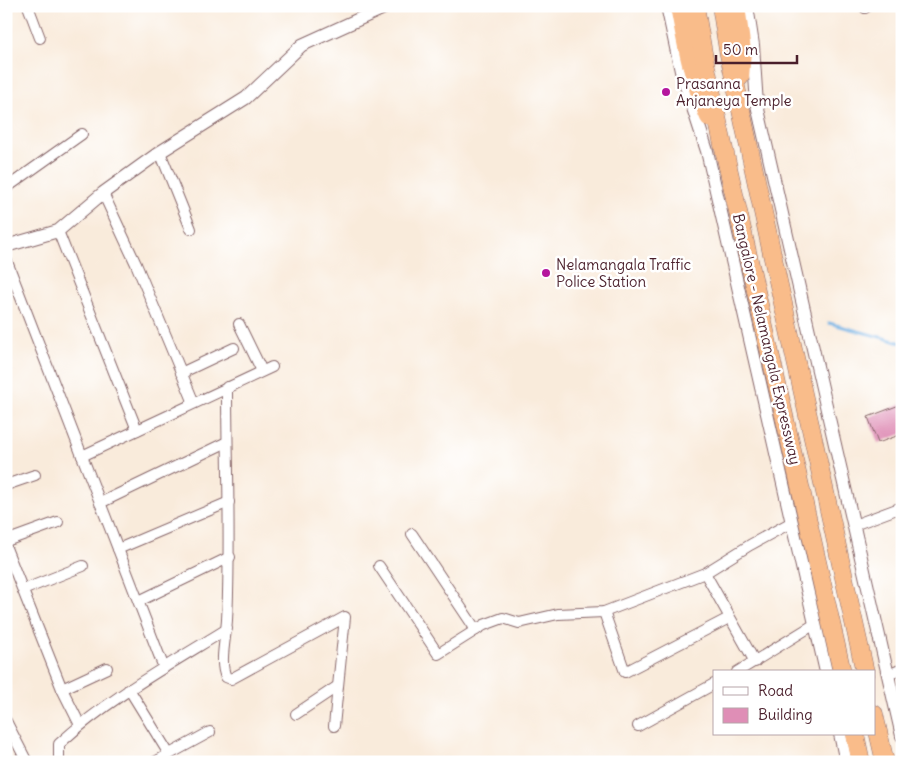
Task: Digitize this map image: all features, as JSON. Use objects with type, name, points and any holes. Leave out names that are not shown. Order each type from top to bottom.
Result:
[{"type":"highway","points":[[679,6],[695,82],[725,154]]},
{"type":"highway","name":"Bangalore - Nelamangala Expressway","points":[[695,6],[725,154],[842,670]]},
{"type":"highway","name":"Bangalore - Nelamangala Expressway","points":[[721,6],[738,97],[865,670]]},
{"type":"highway","points":[[736,6],[742,51],[738,97]]},
{"type":"highway","points":[[876,723],[885,761]]},
{"type":"highway","points":[[856,736],[862,762]]},
{"type":"street","points":[[28,6],[40,38]]},
{"type":"street","points":[[6,246],[58,231],[103,193],[160,152],[246,98],[302,45],[388,6]]},
{"type":"street","points":[[667,6],[681,71],[708,151],[826,670]]},
{"type":"street","points":[[747,6],[753,45],[758,105],[902,736]]},
{"type":"street","points":[[6,188],[82,134]]},
{"type":"street","points":[[160,152],[191,229]]},
{"type":"street","points":[[103,193],[136,264],[194,403]]},
{"type":"street","points":[[58,231],[137,430]]},
{"type":"street","points":[[6,259],[164,668]]},
{"type":"street","points":[[239,324],[262,371]]},
{"type":"street","points":[[181,373],[234,348]]},
{"type":"street","points":[[82,456],[272,367]]},
{"type":"street","points":[[227,387],[230,557],[223,670],[226,677],[231,678],[345,617],[334,726]]},
{"type":"street","points":[[100,503],[227,442]]},
{"type":"street","points":[[6,486],[35,475]]},
{"type":"street","points":[[118,549],[229,502]]},
{"type":"street","points":[[854,525],[902,507]]},
{"type":"street","points":[[6,541],[58,522]]},
{"type":"street","points":[[379,566],[438,654],[484,625],[503,618],[519,623],[558,614],[604,612],[705,573],[792,522]]},
{"type":"street","points":[[412,534],[476,630]]},
{"type":"street","points":[[6,548],[62,689],[80,725]]},
{"type":"street","points":[[139,601],[230,557]]},
{"type":"street","points":[[23,590],[83,566]]},
{"type":"street","points":[[705,573],[755,662]]},
{"type":"street","points":[[604,612],[625,672],[729,618]]},
{"type":"street","points":[[741,670],[815,624]]},
{"type":"street","points":[[59,762],[59,744],[80,725],[129,689],[227,629]]},
{"type":"street","points":[[62,689],[107,668]]},
{"type":"street","points":[[888,675],[902,670]]},
{"type":"street","points":[[638,726],[713,685]]},
{"type":"street","points":[[296,714],[338,686]]},
{"type":"street","points":[[129,689],[169,754]]},
{"type":"street","points":[[6,721],[27,762]]},
{"type":"street","points":[[156,762],[210,732]]},
{"type":"street","points":[[840,736],[846,762]]},
{"type":"building","points":[[902,404],[902,434],[878,443],[868,417]]},
{"type":"waterway","points":[[829,323],[902,343]]},
{"type":"place","name":"Prasanna Anjaneya Temple","points":[[666,92]]},
{"type":"place","name":"Nelamangala Traffic Police Station","points":[[546,273]]}]
